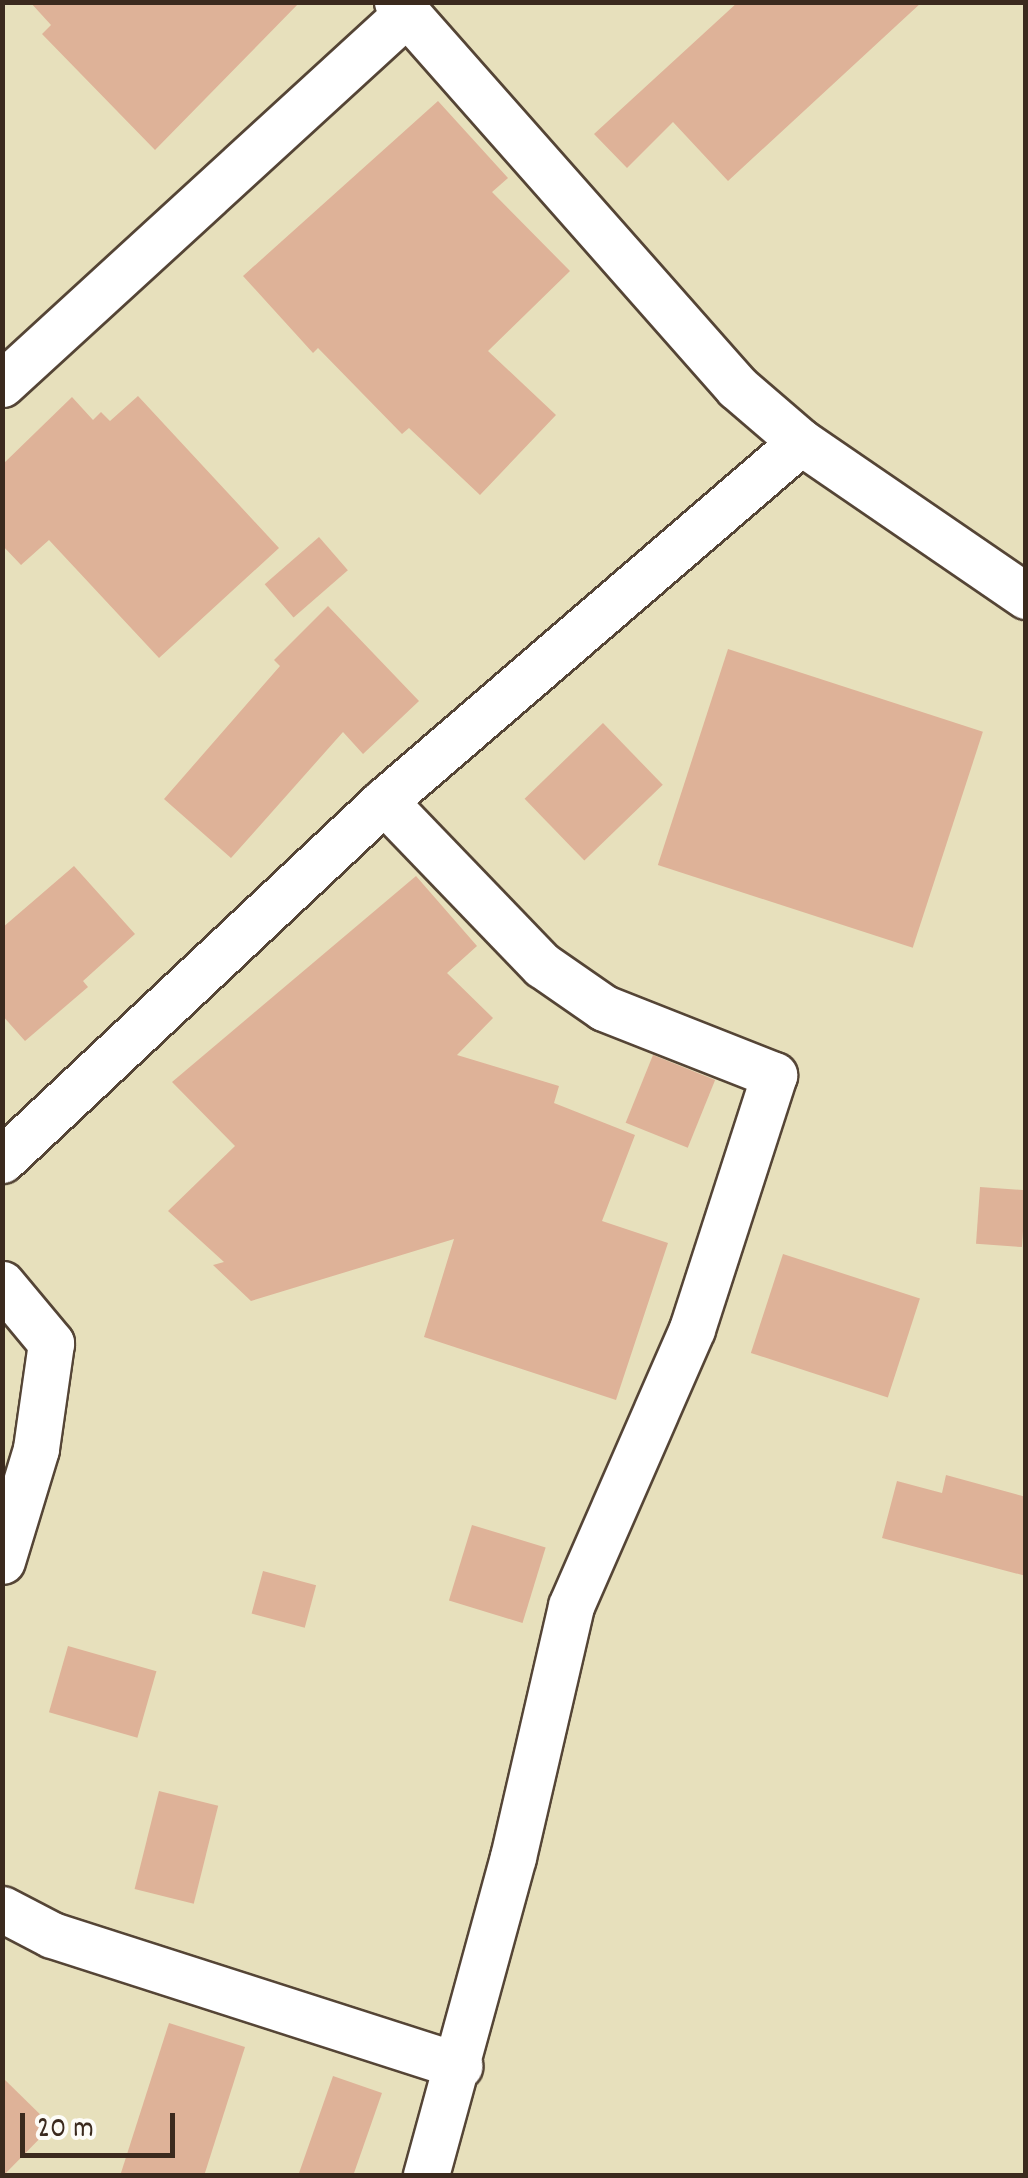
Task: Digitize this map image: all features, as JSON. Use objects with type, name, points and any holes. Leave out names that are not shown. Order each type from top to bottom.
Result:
[{"type":"street","points":[[2,384],[402,8],[737,387],[801,442],[1026,596]]},
{"type":"street","points":[[2,1160],[384,801],[801,442]]},
{"type":"street","points":[[384,801],[542,965],[604,1008],[774,1075],[692,1329],[572,1606],[514,1857],[426,2176]]},
{"type":"street","points":[[2,1284],[51,1343],[36,1449],[2,1561]]},
{"type":"street","points":[[2,1909],[52,1935],[459,2066]]},
{"type":"building","points":[[30,2],[300,2],[155,150],[42,34],[51,25]]},
{"type":"building","points":[[738,2],[922,2],[728,181],[673,122],[627,168],[594,134]]},
{"type":"building","points":[[438,101],[508,178],[492,192],[570,271],[488,351],[556,415],[480,495],[409,428],[402,434],[318,348],[313,353],[243,276]]},
{"type":"building","points":[[138,396],[279,548],[159,658],[49,540],[21,565],[2,545],[2,465],[72,397],[93,420],[101,412],[110,421]]},
{"type":"building","points":[[319,537],[348,570],[294,617],[265,584]]},
{"type":"building","points":[[328,606],[419,701],[363,754],[343,732],[231,858],[164,799],[280,666],[274,660]]},
{"type":"building","points":[[728,649],[983,732],[913,948],[658,865]]},
{"type":"building","points":[[603,723],[663,785],[584,861],[525,799]]},
{"type":"building","points":[[74,866],[135,934],[83,981],[88,987],[25,1041],[2,1015],[2,928]]},
{"type":"building","points":[[416,876],[477,946],[447,973],[493,1018],[457,1055],[559,1086],[554,1103],[635,1135],[602,1221],[668,1243],[616,1400],[424,1337],[454,1239],[251,1301],[213,1265],[224,1262],[168,1211],[235,1146],[172,1082]]},
{"type":"building","points":[[653,1055],[715,1080],[688,1148],[626,1123]]},
{"type":"building","points":[[980,1187],[1026,1190],[1022,1247],[976,1244]]},
{"type":"building","points":[[783,1254],[920,1298],[888,1397],[751,1353]]},
{"type":"building","points":[[946,1475],[1026,1497],[1026,1576],[882,1538],[897,1481],[942,1493]]},
{"type":"building","points":[[472,1525],[546,1548],[523,1623],[449,1601]]},
{"type":"building","points":[[263,1571],[316,1585],[305,1628],[252,1614]]},
{"type":"building","points":[[68,1646],[156,1671],[137,1738],[49,1712]]},
{"type":"building","points":[[159,1791],[218,1806],[194,1904],[135,1889]]},
{"type":"building","points":[[169,2023],[245,2047],[204,2176],[120,2176]]},
{"type":"building","points":[[333,2076],[382,2093],[353,2176],[298,2176]]},
{"type":"building","points":[[2,2077],[52,2126],[3,2176],[2,2176]]}]
